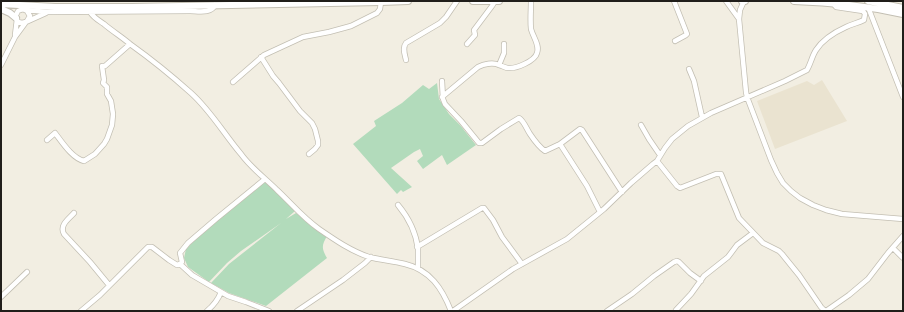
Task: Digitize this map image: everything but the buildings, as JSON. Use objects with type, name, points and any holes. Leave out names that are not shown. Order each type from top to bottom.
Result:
[{"type":"highway","points":[[1,4],[75,7],[408,1]]},
{"type":"highway","points":[[473,1],[499,1]]},
{"type":"highway","points":[[794,1],[868,4],[903,8]]},
{"type":"highway","points":[[868,4],[903,14]]},
{"type":"highway","points":[[1,9],[10,12],[16,19]]},
{"type":"street","points":[[406,60],[404,48],[406,43],[440,22],[446,17],[457,1]]},
{"type":"street","points":[[467,44],[475,36],[474,30],[495,1]]},
{"type":"street","points":[[442,96],[478,67],[488,64],[514,68],[534,58],[538,48],[531,28],[531,1]]},
{"type":"street","points":[[674,1],[687,34],[675,42]]},
{"type":"street","points":[[726,1],[739,19]]},
{"type":"street","points":[[744,1],[740,10],[739,19],[747,97],[774,167],[783,183],[800,198],[826,210],[842,214],[903,219]]},
{"type":"street","points":[[233,82],[261,57],[303,37],[341,29],[357,23],[377,13],[380,9],[381,2]]},
{"type":"street","points":[[90,12],[95,18],[130,44],[204,105],[250,166],[310,223],[361,254],[418,268],[433,280],[452,311],[513,269],[567,239],[600,212],[657,161],[672,139],[688,126],[702,117],[808,70],[813,54],[823,42],[831,35],[845,27],[864,20],[865,14],[863,12],[836,7],[833,3]]},
{"type":"street","points":[[868,4],[903,97]]},
{"type":"street","points":[[15,36],[16,14],[21,10],[47,12],[210,11],[215,5]]},
{"type":"street","points":[[1,65],[15,36],[30,16],[26,10]]},
{"type":"street","points":[[16,19],[24,23],[47,12]]},
{"type":"street","points":[[102,22],[104,12]]},
{"type":"street","points":[[46,140],[55,133],[72,154],[78,159],[84,160],[94,154],[104,144],[112,125],[113,114],[107,87],[103,83],[102,66],[104,66],[130,44]]},
{"type":"street","points":[[499,65],[504,53],[504,44]]},
{"type":"street","points":[[261,57],[273,76],[312,123],[315,129],[318,145],[315,150],[309,154]]},
{"type":"street","points":[[689,69],[694,81],[702,117]]},
{"type":"street","points":[[442,81],[442,96],[445,104],[479,143],[482,143],[519,118],[522,120],[530,134],[545,151],[560,144],[580,129],[622,192]]},
{"type":"street","points":[[641,125],[660,155]]},
{"type":"street","points":[[560,144],[587,186],[600,212]]},
{"type":"street","points":[[657,161],[680,188],[716,174],[721,174],[739,218],[763,243],[782,254],[799,275],[821,307],[826,311],[849,295],[868,278],[903,236]]},
{"type":"street","points":[[180,264],[182,262],[180,253],[188,243],[265,179]]},
{"type":"street","points":[[398,205],[408,220],[418,247],[418,268]]},
{"type":"street","points":[[418,247],[482,208],[493,220],[502,237],[522,264]]},
{"type":"street","points":[[74,213],[62,226],[62,230],[109,285]]},
{"type":"street","points":[[676,310],[691,294],[704,276],[728,257],[737,245],[753,232]]},
{"type":"street","points":[[81,311],[100,295],[150,246],[173,262],[180,264],[192,275],[228,296],[269,311]]},
{"type":"street","points":[[893,248],[903,258]]},
{"type":"street","points":[[297,311],[343,280],[371,257]]},
{"type":"street","points":[[607,311],[677,261],[701,281]]},
{"type":"street","points":[[1,297],[26,272]]},
{"type":"street","points":[[207,311],[218,300],[221,292]]},
{"type":"shaded area","points":[[822,80],[847,121],[775,149],[757,101],[807,81],[814,85]]},
{"type":"green space","points":[[437,83],[439,99],[449,114],[476,145],[447,165],[442,155],[423,169],[417,161],[423,156],[420,149],[414,152],[391,168],[412,187],[403,192],[401,190],[397,194],[353,144],[376,126],[374,121],[402,103],[423,85],[429,89]]},
{"type":"green space","points":[[266,181],[295,211],[286,219],[296,213],[327,236],[323,247],[327,258],[266,306],[229,293],[211,283],[229,264],[281,223],[241,251],[209,282],[188,267],[184,258],[186,249],[203,232]]}]
